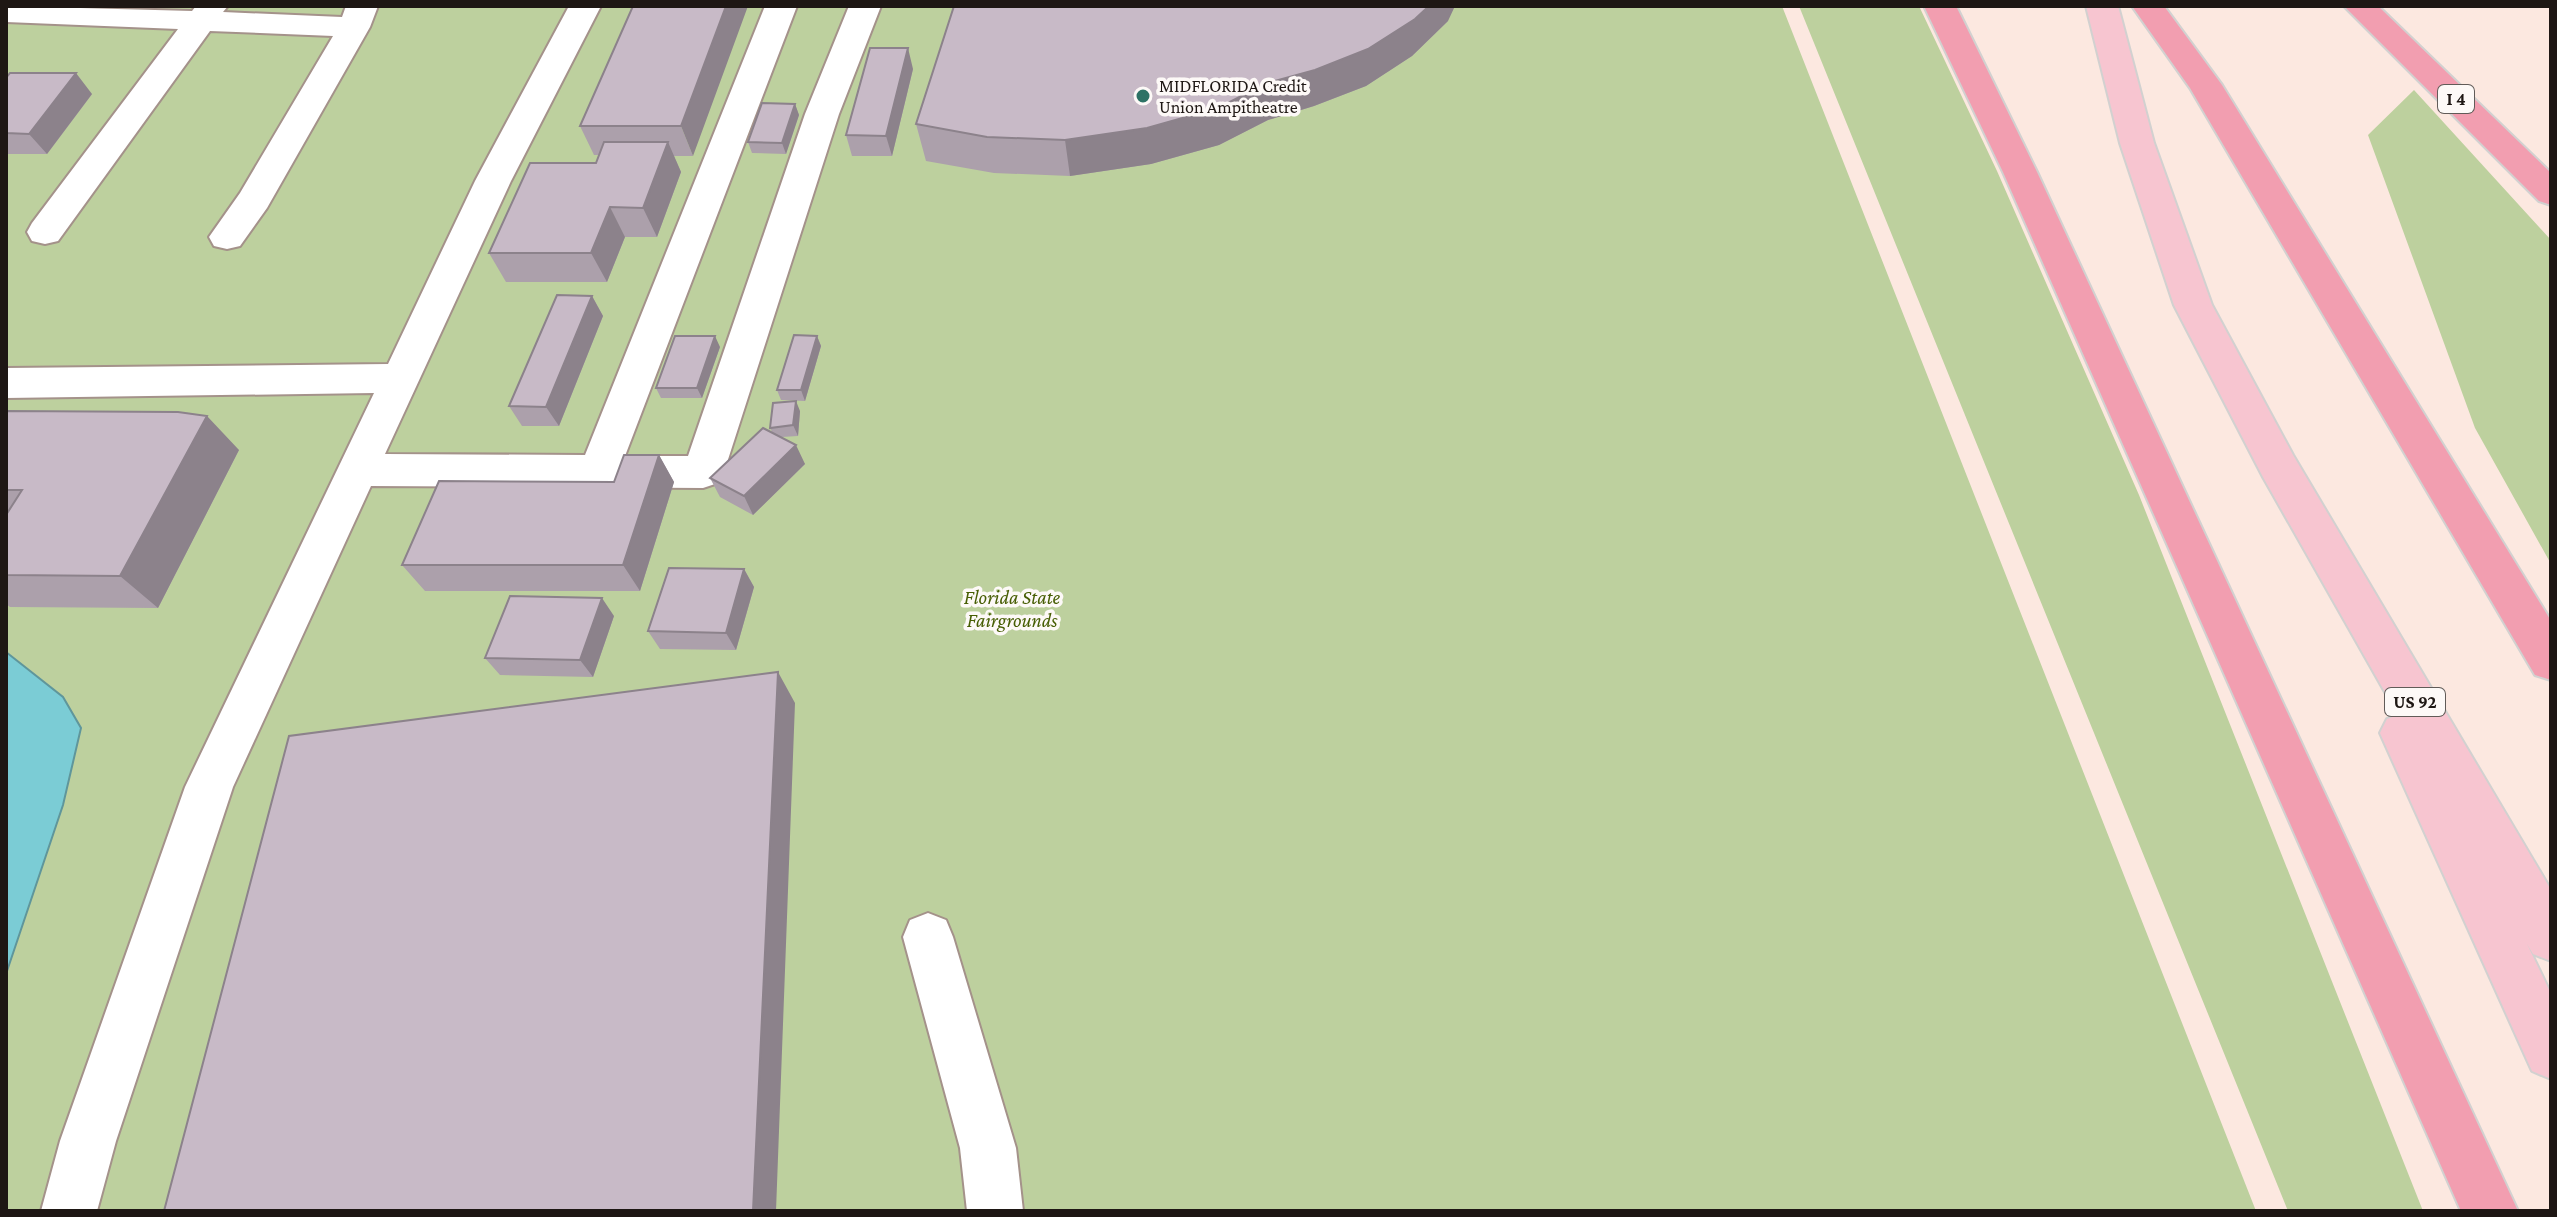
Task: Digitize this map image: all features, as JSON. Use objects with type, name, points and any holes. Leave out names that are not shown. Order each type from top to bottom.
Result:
[{"type":"highway","points":[[1940,6],[2027,186],[2490,1211]]},
{"type":"highway","points":[[2148,6],[2205,85],[2551,661]]},
{"type":"highway","name":"I 4","points":[[2360,6],[2551,193]]},
{"type":"main road","name":"US 92","points":[[2102,9],[2137,143],[2193,305],[2278,466],[2551,937]]},
{"type":"main road","points":[[2278,466],[2551,1052]]},
{"type":"lane","points":[[69,1211],[88,1141],[209,787],[493,181],[585,6]]},
{"type":"lane","points":[[599,471],[781,6]]},
{"type":"lane","points":[[355,470],[703,472],[822,114],[865,6]]},
{"type":"lane","points":[[6,13],[358,16],[254,200],[227,237]]},
{"type":"lane","points":[[45,232],[206,13]]},
{"type":"lane","points":[[6,383],[399,378]]},
{"type":"lane","points":[[928,937],[988,1148],[995,1211]]},
{"type":"green space","name":"Florida State Fairgrounds","points":[[6,6],[1782,6],[2256,1211],[6,1211]]},
{"type":"green space","points":[[1799,6],[1919,6],[1997,171],[2139,495],[2423,1211],[2288,1211]]},
{"type":"green space","points":[[2414,90],[2551,240],[2551,564],[2475,428],[2368,135]]},
{"type":"water","points":[[6,652],[63,697],[81,728],[63,805],[6,974]]},
{"type":"building","points":[[633,6],[726,6],[681,126],[580,126]]},
{"type":"building","name":"MIDFLORIDA Credit Union Ampitheatre","points":[[954,6],[1429,6],[1415,19],[1368,49],[1315,70],[1267,83],[1218,108],[1147,128],[1065,140],[987,137],[916,124]]},
{"type":"building","points":[[870,48],[908,48],[886,136],[846,135]]},
{"type":"building","points":[[10,73],[76,73],[29,134],[6,133],[6,78]]},
{"type":"building","points":[[762,103],[795,104],[782,143],[748,142]]},
{"type":"building","points":[[604,142],[668,142],[643,208],[610,207],[591,253],[489,253],[530,163],[596,163]]},
{"type":"building","points":[[557,295],[592,296],[546,407],[509,406]]},
{"type":"building","points":[[794,335],[817,336],[801,390],[777,390]]},
{"type":"building","points":[[675,336],[715,336],[697,388],[656,388]]},
{"type":"building","points":[[796,401],[793,425],[770,428],[773,403]]},
{"type":"building","points":[[6,411],[178,412],[207,416],[120,576],[6,575],[6,515],[22,490],[6,490]]},
{"type":"building","points":[[763,428],[796,445],[744,496],[710,478]]},
{"type":"building","points":[[624,455],[659,455],[623,565],[402,565],[439,481],[614,482]]},
{"type":"building","points":[[669,568],[744,569],[726,633],[648,631]]},
{"type":"building","points":[[510,596],[602,598],[580,660],[485,658]]},
{"type":"building","points":[[778,672],[753,1211],[164,1211],[289,736]]},
{"type":"place","name":"MIDFLORIDA Credit Union Ampitheatre","points":[[1143,96]]}]
